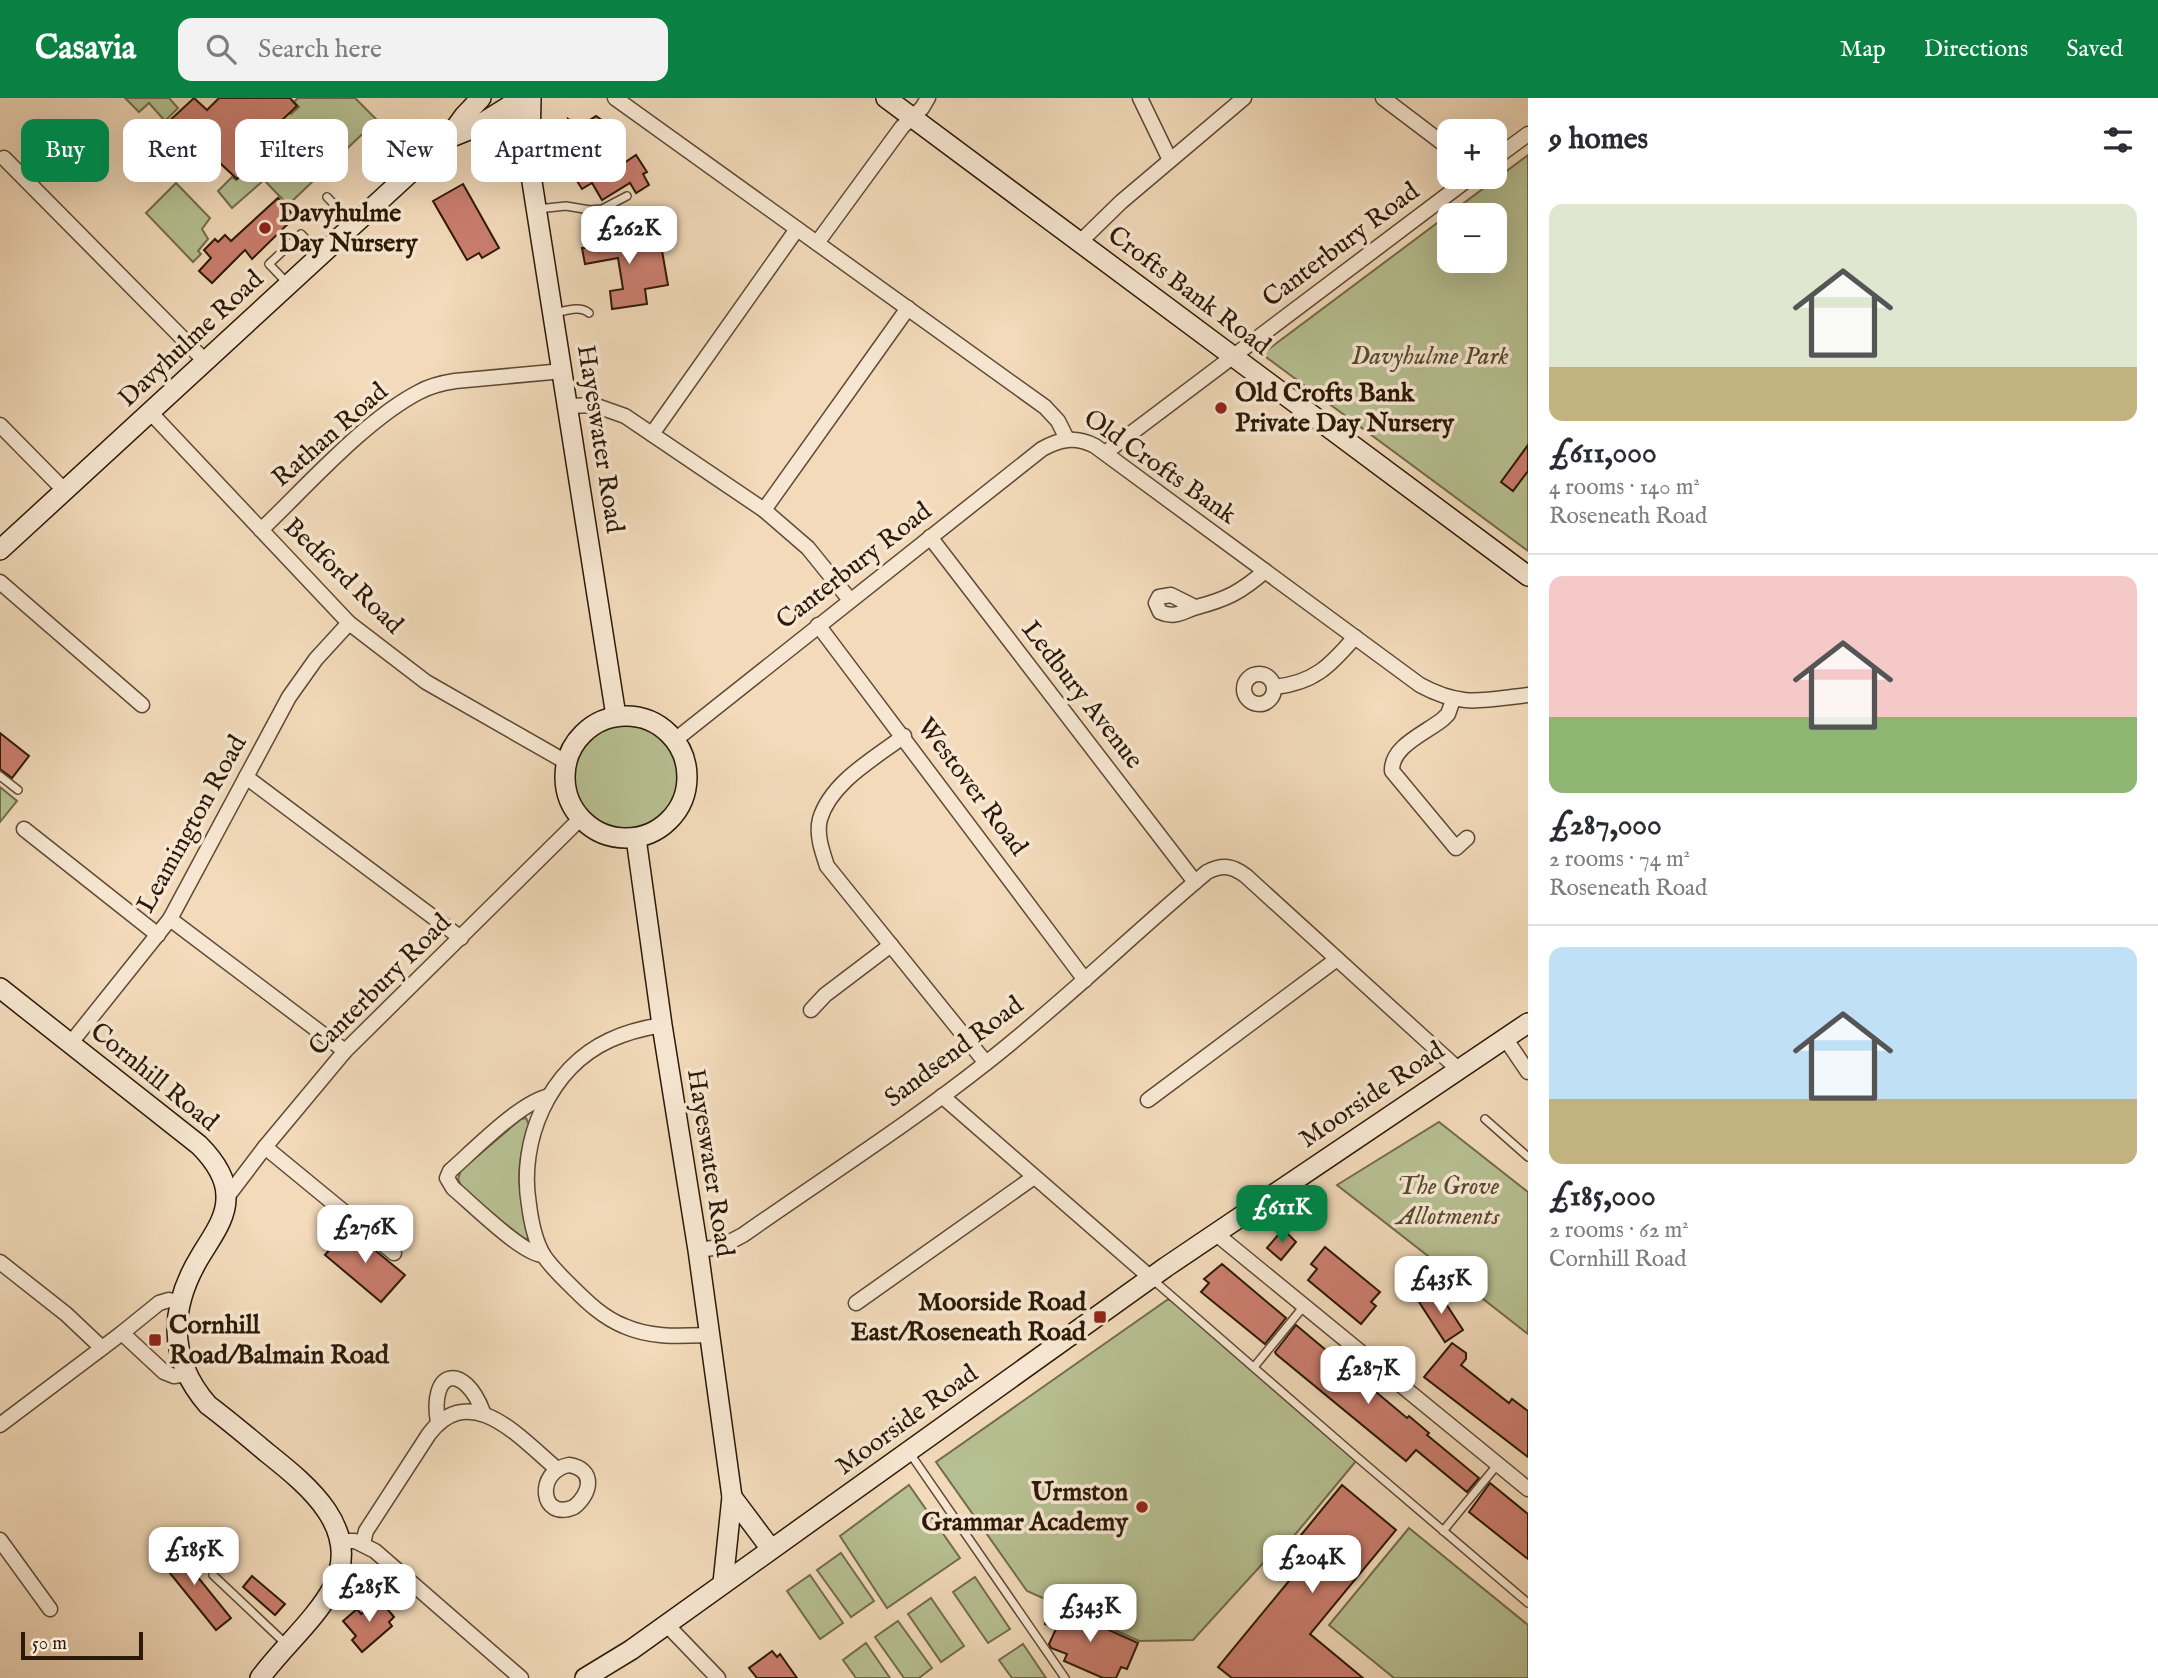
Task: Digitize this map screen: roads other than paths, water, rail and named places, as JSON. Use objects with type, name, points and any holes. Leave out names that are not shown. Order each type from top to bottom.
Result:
[{"type":"main road","points":[[457,126],[481,98]]},
{"type":"main road","name":"Crofts Bank Road","points":[[886,98],[1528,576]]},
{"type":"main road","points":[[457,135],[474,128],[520,100]]},
{"type":"main road","name":"Hayeswater Road","points":[[520,100],[517,126],[530,169],[537,209],[616,716]]},
{"type":"main road","name":"Davyhulme Road","points":[[0,550],[400,182]]},
{"type":"main road","points":[[616,716],[647,719],[661,726],[675,740],[684,757],[687,775],[686,792],[679,808],[668,822],[653,832],[636,838],[618,838],[597,832],[580,819],[569,802],[565,782],[566,762],[581,736],[592,726],[616,716]]},
{"type":"main road","name":"Hayeswater Road","points":[[636,838],[732,1497],[723,1583]]},
{"type":"main road","name":"Cornhill Road","points":[[0,988],[199,1145],[218,1169],[224,1182],[226,1197]]},
{"type":"main road","name":"Moorside Road","points":[[585,1678],[631,1650],[1215,1233],[1528,1023]]},
{"type":"main road","points":[[226,1197],[216,1230],[178,1302],[176,1324],[179,1350],[186,1374],[208,1405],[308,1487],[330,1513],[340,1541],[339,1570],[334,1585],[260,1678]]},
{"type":"main road","name":"Hayeswater Road","points":[[732,1497],[771,1549]]},
{"type":"main road","name":"Moorside Road","points":[[611,1678],[631,1650]]},
{"type":"street","name":"Old Crofts Bank","points":[[615,98],[1045,407],[1058,421],[1067,439],[1086,441],[1105,453],[1419,685],[1453,700],[1474,701],[1528,695]]},
{"type":"street","points":[[817,243],[902,127],[928,98]]},
{"type":"street","points":[[1140,98],[1170,160]]},
{"type":"street","points":[[1080,242],[1121,202],[1244,98]]},
{"type":"street","points":[[1383,98],[1437,139]]},
{"type":"street","points":[[1507,149],[1528,134]]},
{"type":"street","points":[[4,159],[205,361]]},
{"type":"street","name":"Canterbury Road","points":[[1105,453],[1455,189]]},
{"type":"street","points":[[652,434],[797,229]]},
{"type":"street","points":[[764,510],[908,308]]},
{"type":"street","name":"Rathan Road","points":[[261,530],[352,443],[418,392],[455,381],[563,371]]},
{"type":"street","points":[[569,406],[607,407],[625,415],[764,510],[808,548],[850,600]]},
{"type":"street","name":"Bedford Road","points":[[150,412],[349,623],[426,681],[566,762]]},
{"type":"street","points":[[0,425],[64,491]]},
{"type":"street","name":"Canterbury Road","points":[[675,740],[1042,449],[1067,439]]},
{"type":"street","name":"Ledbury Avenue","points":[[930,537],[1195,882]]},
{"type":"street","points":[[1195,607],[1225,599],[1245,589],[1265,571]]},
{"type":"street","points":[[0,582],[142,705]]},
{"type":"street","name":"Leamington Road","points":[[70,1044],[170,919],[302,678],[349,623]]},
{"type":"street","name":"Westover Road","points":[[818,625],[1086,980]]},
{"type":"street","points":[[1274,687],[1290,686],[1316,675],[1337,658],[1355,637]]},
{"type":"street","points":[[1453,700],[1443,719],[1397,753],[1392,762],[1392,771],[1456,848],[1468,838]]},
{"type":"street","points":[[904,736],[845,782],[830,799],[820,820],[820,844],[827,866],[986,1063]]},
{"type":"street","points":[[246,776],[461,938]]},
{"type":"street","name":"Canterbury Road","points":[[226,1197],[345,1051],[580,819]]},
{"type":"street","points":[[24,829],[158,935]]},
{"type":"street","name":"Sandsend Road","points":[[698,1250],[720,1247],[743,1235],[942,1096],[1086,980],[1207,872],[1230,866],[1246,876],[1337,959]]},
{"type":"street","points":[[170,919],[345,1051]]},
{"type":"street","points":[[811,1010],[825,995],[891,945]]},
{"type":"street","points":[[1148,1100],[1337,959],[1458,1069]]},
{"type":"street","points":[[662,1025],[636,1029],[608,1041],[569,1071],[549,1096],[535,1124],[526,1166],[526,1191],[531,1219],[543,1255],[587,1303],[622,1326],[654,1335],[708,1335]]},
{"type":"street","points":[[1505,1038],[1528,1072]]},
{"type":"street","points":[[543,1255],[537,1255],[521,1245],[453,1188],[447,1178],[450,1171],[519,1112],[538,1098],[549,1096]]},
{"type":"street","points":[[942,1096],[1151,1278]]},
{"type":"street","points":[[265,1147],[394,1253]]},
{"type":"street","points":[[856,1303],[1034,1177]]},
{"type":"street","points":[[1215,1233],[1528,1489]]},
{"type":"street","points":[[0,1262],[100,1345]]},
{"type":"street","points":[[0,1425],[100,1345],[122,1334],[159,1303],[169,1300],[178,1302]]},
{"type":"street","points":[[122,1334],[164,1372],[174,1376],[186,1374]]},
{"type":"street","points":[[438,1423],[435,1399],[438,1388],[445,1381],[452,1379],[461,1379],[470,1386],[483,1412]]},
{"type":"street","points":[[369,1547],[366,1531],[438,1423],[457,1414],[483,1412],[497,1419],[557,1469]]},
{"type":"street","points":[[0,1540],[50,1609]]},
{"type":"street","points":[[340,1541],[355,1541],[369,1547],[522,1678]]},
{"type":"street","points":[[666,1624],[718,1678]]},
{"type":"lane","points":[[537,209],[566,206],[602,209],[627,196]]},
{"type":"lane","points":[[327,197],[354,224]]},
{"type":"lane","points":[[288,285],[269,264],[301,234],[321,255]]},
{"type":"lane","points":[[553,313],[575,309],[589,313]]},
{"type":"lane","points":[[0,776],[18,790]]},
{"type":"lane","points":[[1485,1119],[1528,1157]]},
{"type":"lane","points":[[1151,1278],[1528,1603]]},
{"type":"lane","points":[[1254,1367],[1304,1306]]},
{"type":"lane","points":[[908,1452],[1065,1678]]},
{"type":"lane","points":[[1443,1531],[1498,1464]]},
{"type":"lane","points":[[213,1576],[287,1644]]},
{"type":"place","name":"Davyhulme Day Nursery","points":[[265,228]]},
{"type":"place","name":"Old Crofts Bank Private Day Nursery","points":[[1221,408]]},
{"type":"place","name":"Moorside Road East/Roseneath Road","points":[[1100,1317]]},
{"type":"place","name":"Cornhill Road/Balmain Road","points":[[155,1340]]},
{"type":"place","name":"Urmston Grammar Academy","points":[[1142,1507]]},
{"type":"park label","name":"Davyhulme Park","points":[[1430,356]]},
{"type":"park label","name":"The Grove Allotments","points":[[1448,1201]]}]
